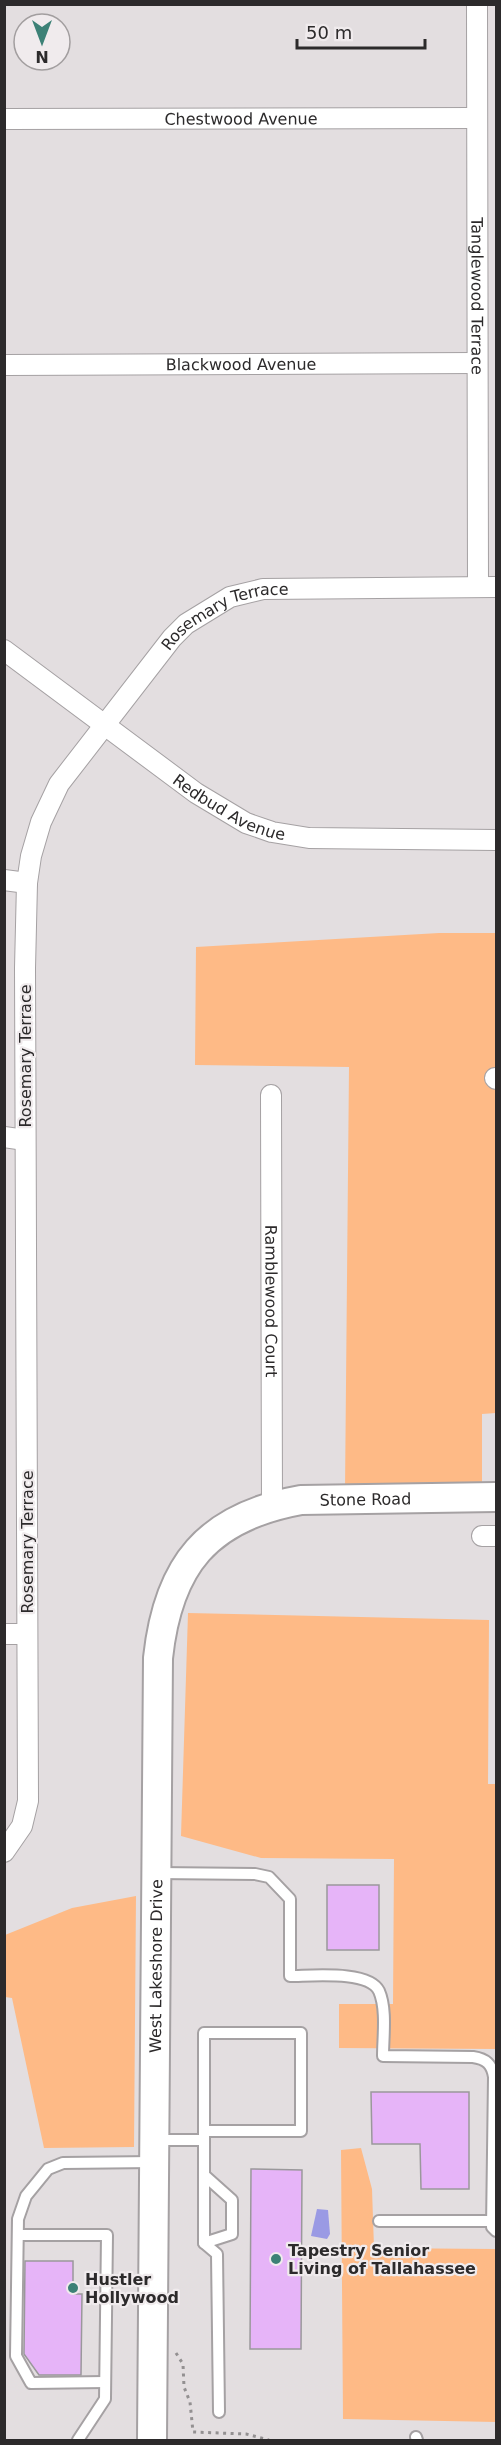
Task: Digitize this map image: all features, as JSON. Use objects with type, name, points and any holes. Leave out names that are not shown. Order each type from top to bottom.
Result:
[{"type":"street","name":"Tanglewood Terrace","points":[[477,4],[477,363],[487,587]]},
{"type":"street","name":"Chestwood Avenue","points":[[4,118],[477,118]]},
{"type":"street","name":"Blackwood Avenue","points":[[4,365],[477,363]]},
{"type":"street","name":"Rosemary Terrace","points":[[4,1852],[22,1826],[28,1801],[25,1140],[27,883],[34,845],[50,799],[172,638],[186,624],[230,597],[263,589],[487,587]]},
{"type":"street","name":"Redbud Avenue","points":[[4,650],[227,813],[272,832],[309,838],[355,840],[496,840]]},
{"type":"street","points":[[4,880],[27,883]]},
{"type":"street","name":"Ramblewood Court","points":[[271,1095],[272,1505]]},
{"type":"street","points":[[4,1137],[25,1140]]},
{"type":"street","name":"Stone Road","points":[[238,1519],[272,1505],[301,1500],[496,1497]]},
{"type":"street","name":"West Lakeshore Drive","points":[[152,2440],[158,1658],[162,1624],[178,1578],[209,1540],[238,1519]]},
{"type":"street","points":[[4,1634],[27,1634]]},
{"type":"lane","points":[[157,1873],[255,1874],[269,1877],[290,1899],[290,1976],[356,1977],[370,1980],[379,1989],[382,2004],[383,2056],[473,2057],[485,2060],[492,2066],[495,2077],[494,2226],[379,2221]]},
{"type":"lane","points":[[105,2382],[31,2383],[16,2356],[18,2219],[26,2196],[48,2169],[63,2163],[154,2151],[204,2136],[301,2131],[301,2033],[204,2033],[204,2136],[204,2243],[217,2254],[219,2412]]},
{"type":"lane","points":[[204,2175],[232,2200],[232,2234],[204,2243]]},
{"type":"lane","points":[[18,2235],[107,2235],[105,2399],[78,2440]]},
{"type":"shaded area","points":[[439,933],[496,933],[496,1413],[482,1414],[482,1486],[345,1490],[349,1067],[195,1065],[196,947]]},
{"type":"shaded area","points":[[188,1613],[489,1620],[488,1784],[496,1784],[496,2049],[339,2048],[339,2004],[393,2004],[394,1859],[261,1858],[181,1836]]},
{"type":"shaded area","points":[[136,1896],[134,2147],[44,2148],[12,1998],[5,1997],[5,1935],[72,1908]]},
{"type":"shaded area","points":[[361,2148],[372,2189],[374,2248],[496,2249],[496,2422],[343,2419],[341,2150]]},
{"type":"water","points":[[317,2209],[328,2210],[330,2234],[327,2239],[311,2236]]},
{"type":"building","points":[[327,1885],[379,1885],[379,1950],[327,1950]]},
{"type":"building","points":[[371,2092],[469,2092],[469,2189],[421,2189],[420,2144],[372,2144]]},
{"type":"building","name":"Tapestry Senior Living of Tallahassee","points":[[251,2169],[302,2170],[301,2349],[250,2349]]},
{"type":"building","points":[[25,2261],[73,2261],[73,2294],[82,2294],[81,2375],[39,2375],[24,2354]]},
{"type":"place","name":"Tapestry Senior Living of Tallahassee","points":[[276,2259]]},
{"type":"place","name":"Hustler Hollywood","points":[[73,2288]]}]
